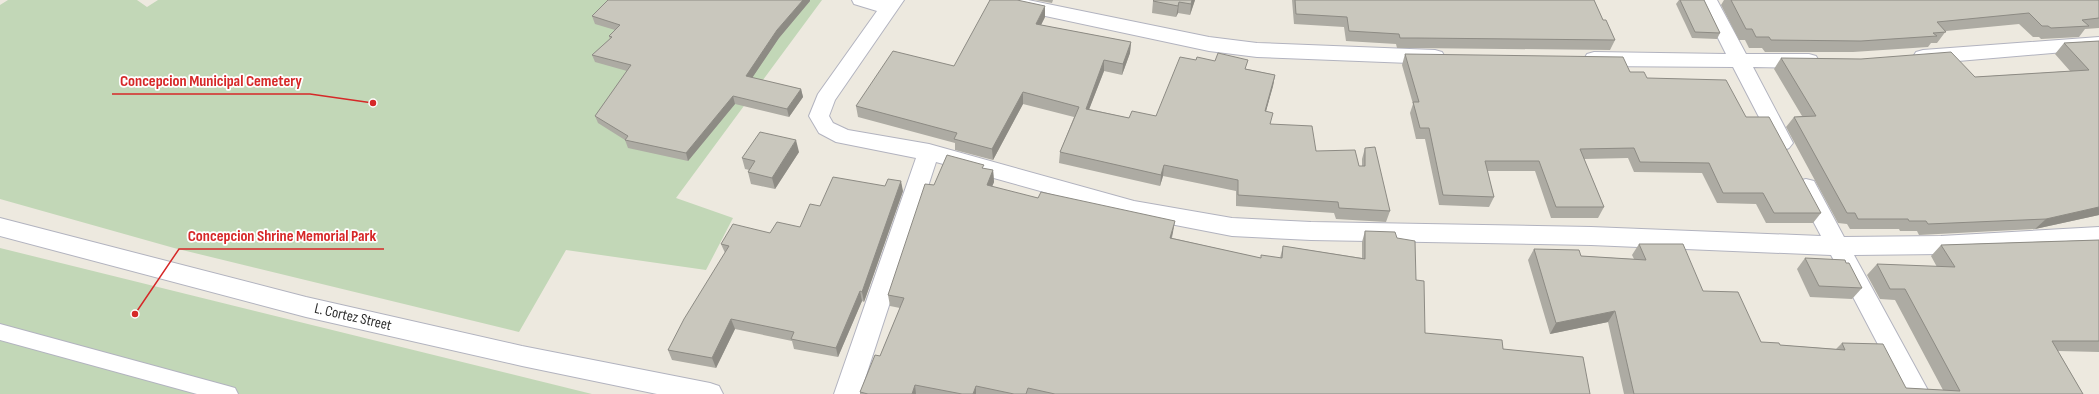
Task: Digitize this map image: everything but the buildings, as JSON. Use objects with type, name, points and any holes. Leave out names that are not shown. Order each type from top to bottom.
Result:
[{"type":"street","points":[[861,0],[892,4],[825,99],[819,116],[826,128],[843,137],[929,152],[1134,209],[1232,227],[1311,231],[1591,236],[1838,246],[1940,245],[2099,236]]},
{"type":"street","points":[[999,0],[1201,42],[1257,50],[1453,57]]},
{"type":"street","points":[[1708,0],[1738,60],[1917,394]]},
{"type":"street","points":[[1905,59],[2099,43]]},
{"type":"street","points":[[1580,59],[1830,61]]},
{"type":"street","points":[[846,394],[929,152]]},
{"type":"street","name":"L. Cortez Street","points":[[0,227],[306,307],[522,356],[710,394]]},
{"type":"lane","points":[[0,332],[228,394]]},
{"type":"green space","points":[[8,0],[137,0],[147,7],[158,0],[822,0],[676,198],[733,218],[706,270],[566,250],[519,332],[174,248],[0,199],[0,5]]},
{"type":"green space","points":[[0,248],[592,394],[0,394]]},
{"type":"place","name":"Concepcion Municipal Cemetery","points":[[373,103]]},
{"type":"place","name":"Concepcion Shrine Memorial Park","points":[[135,314]]}]
